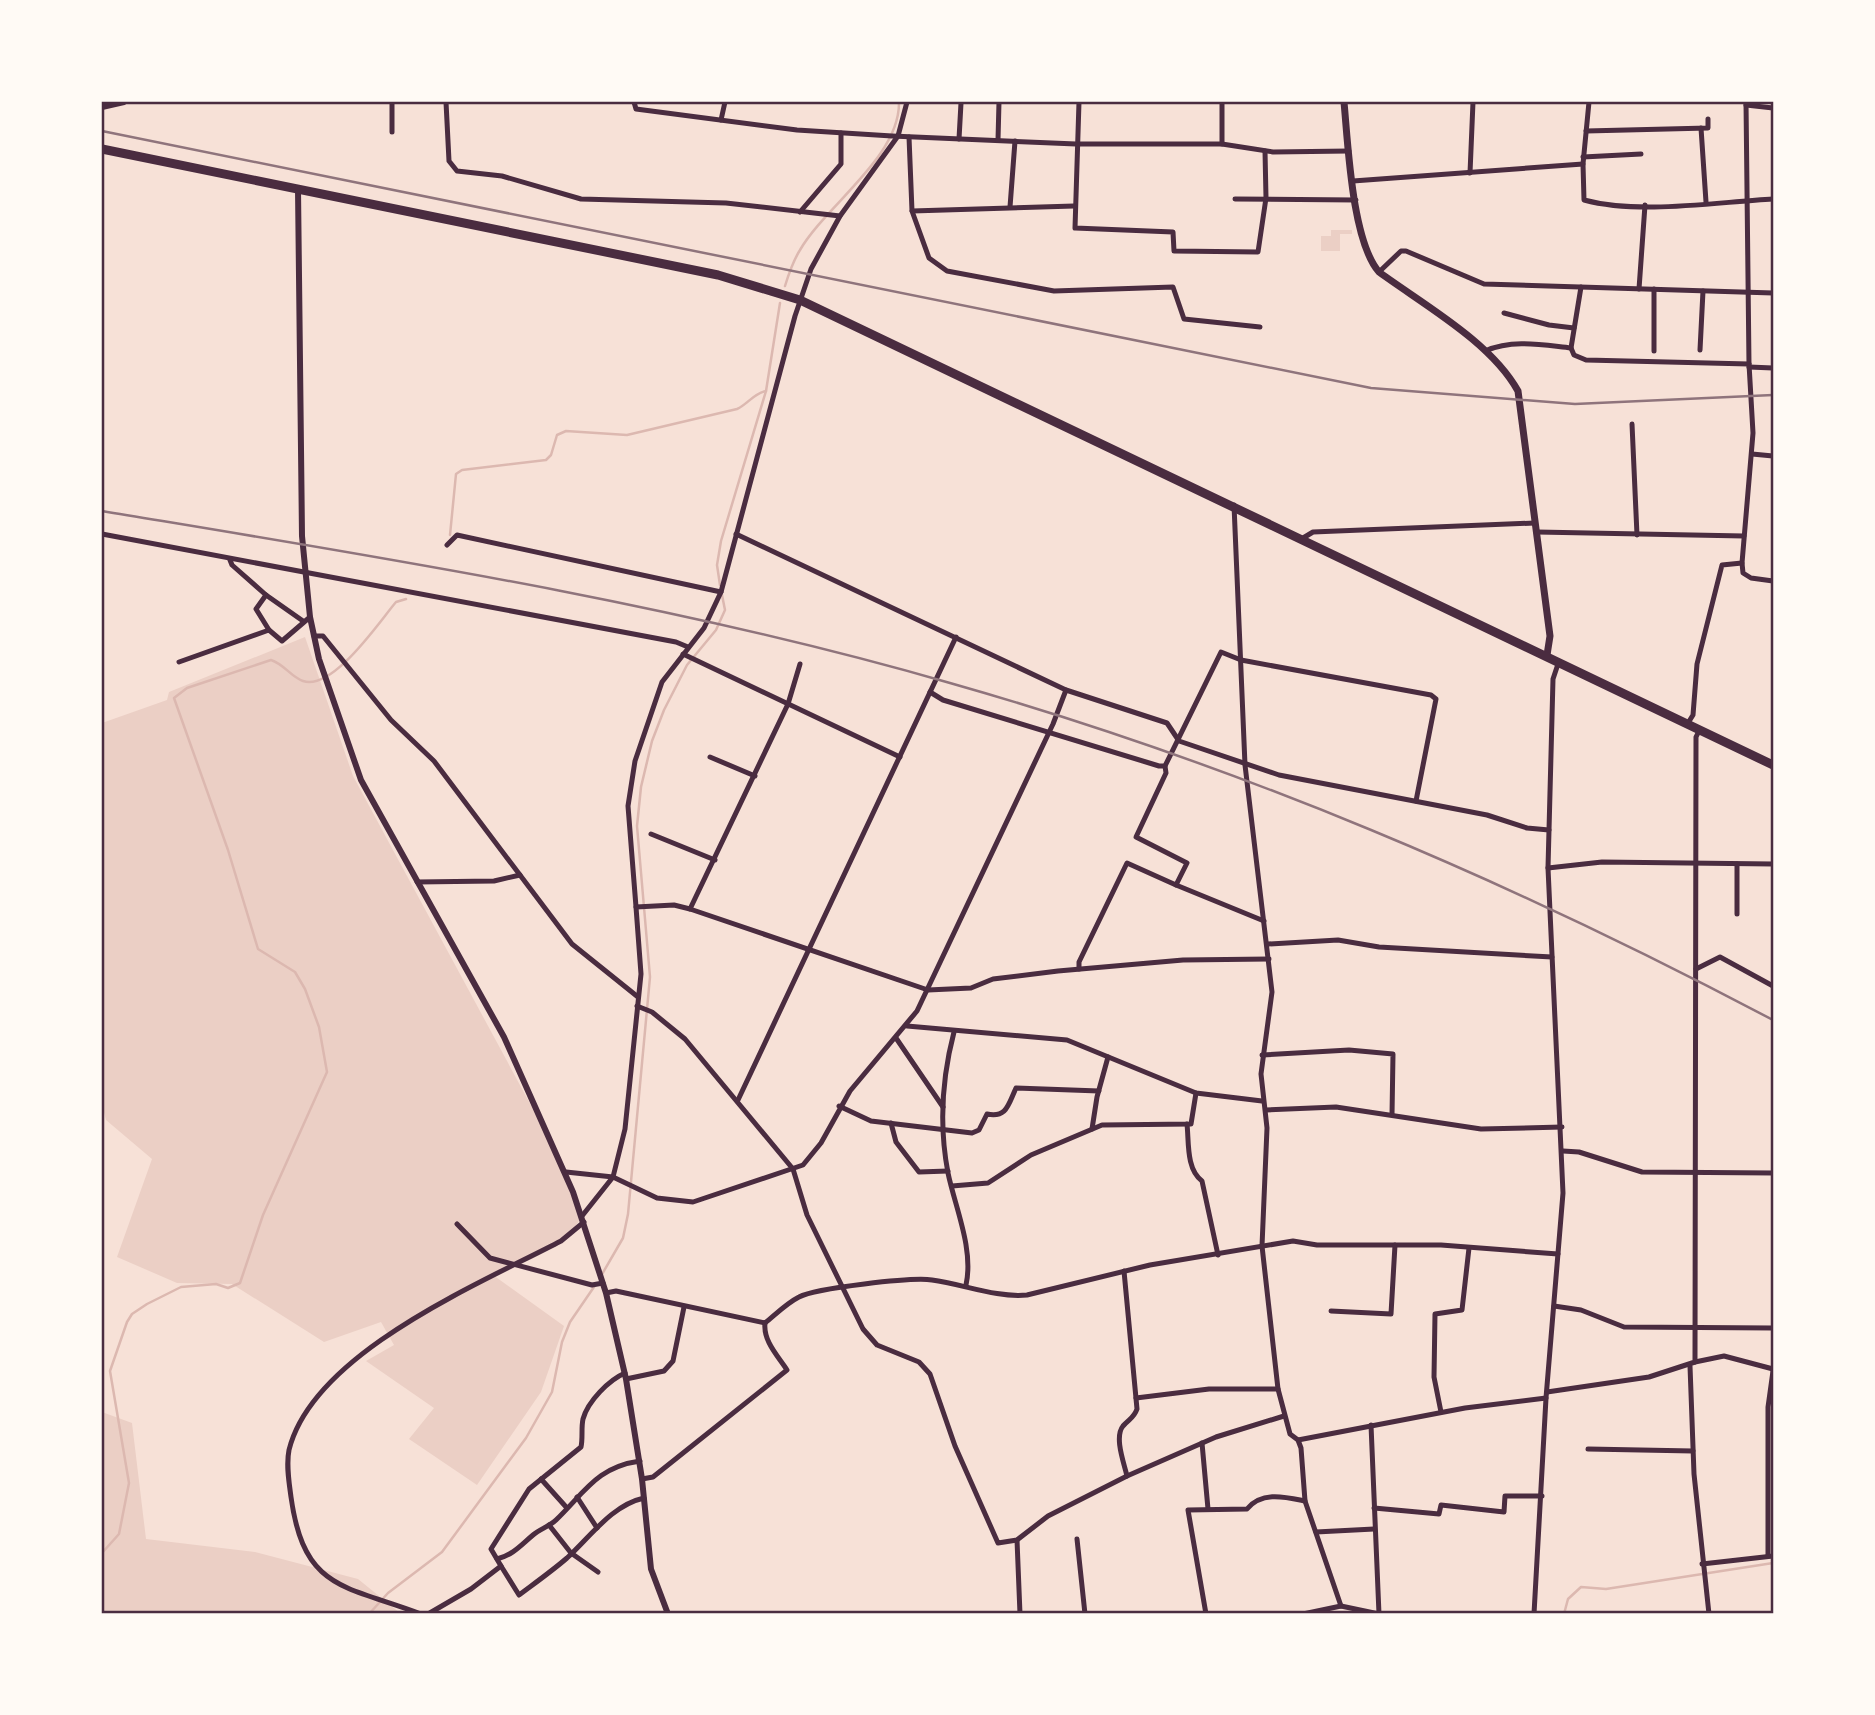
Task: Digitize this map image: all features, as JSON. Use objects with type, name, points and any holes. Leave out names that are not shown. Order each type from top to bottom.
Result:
[{"type":"highway","points":[[102,149],[718,275],[800,300],[1234,505],[1773,765]]},
{"type":"main road","points":[[1344,102],[1353,181],[1365,251],[1379,272],[1485,351],[1518,391],[1550,636],[1547,655]]},
{"type":"street","points":[[102,107],[124,102]]},
{"type":"street","points":[[392,102],[392,132]]},
{"type":"street","points":[[446,102],[449,161],[457,171],[502,176],[581,199],[715,203],[840,216]]},
{"type":"street","points":[[634,102],[636,109],[841,133],[1076,144],[1222,144],[1265,151],[1349,151]]},
{"type":"street","points":[[721,120],[725,102]]},
{"type":"street","points":[[421,1614],[330,1581],[316,1569],[296,1523],[288,1474],[288,1452],[294,1434],[318,1397],[345,1366],[401,1327],[561,1241],[583,1219],[620,1163],[639,1006],[641,961],[638,906],[629,843],[630,785],[635,761],[662,682],[704,628],[721,592],[800,300],[811,269],[840,216],[895,136],[907,102]]},
{"type":"street","points":[[998,140],[999,102]]},
{"type":"street","points":[[1079,102],[1075,228],[1173,232],[1174,251],[1258,252],[1266,198],[1265,151]]},
{"type":"street","points":[[1222,102],[1222,144]]},
{"type":"street","points":[[1470,173],[1473,102]]},
{"type":"street","points":[[1589,102],[1583,160],[1584,200],[1600,204],[1645,205],[1773,198]]},
{"type":"street","points":[[959,139],[961,103]]},
{"type":"street","points":[[1773,108],[1746,103],[1752,454],[1742,563],[1743,573],[1751,578],[1773,581]]},
{"type":"street","points":[[1586,131],[1709,128],[1708,119]]},
{"type":"street","points":[[1701,128],[1706,202]]},
{"type":"street","points":[[800,212],[841,164],[841,133]]},
{"type":"street","points":[[909,136],[912,211],[929,258],[947,271],[1054,291],[1173,287],[1184,319],[1259,327]]},
{"type":"street","points":[[1010,207],[1015,141]]},
{"type":"street","points":[[1353,181],[1470,173],[1641,154]]},
{"type":"street","points":[[298,190],[305,573],[314,636],[352,759],[504,1037],[566,1172],[606,1293],[626,1376],[640,1461],[651,1569],[668,1614]]},
{"type":"street","points":[[1235,199],[1356,200]]},
{"type":"street","points":[[1639,289],[1645,205]]},
{"type":"street","points":[[912,211],[1074,206]]},
{"type":"street","points":[[1379,272],[1401,251],[1406,251],[1483,284],[1773,293]]},
{"type":"street","points":[[1581,287],[1571,348],[1574,355],[1586,360],[1773,368]]},
{"type":"street","points":[[1654,289],[1654,351]]},
{"type":"street","points":[[1700,351],[1703,291]]},
{"type":"street","points":[[1504,313],[1549,325],[1574,328]]},
{"type":"street","points":[[1485,351],[1497,346],[1521,343],[1571,348]]},
{"type":"street","points":[[1632,424],[1637,535]]},
{"type":"street","points":[[1752,454],[1773,456]]},
{"type":"street","points":[[1234,505],[1245,765],[1272,992],[1262,1055],[1267,1172],[1262,1245],[1278,1389],[1290,1434],[1298,1440],[1306,1501],[1341,1606]]},
{"type":"street","points":[[1303,538],[1312,532],[1535,523]]},
{"type":"street","points":[[1537,533],[1744,536]]},
{"type":"street","points":[[102,534],[676,642],[688,647]]},
{"type":"street","points":[[736,534],[1066,690],[1167,723],[1179,741],[1245,765],[1487,815],[1527,828],[1549,830]]},
{"type":"street","points":[[447,545],[457,535],[721,592]]},
{"type":"street","points":[[230,560],[232,565],[266,595],[303,621]]},
{"type":"street","points":[[1688,723],[1693,715],[1697,664],[1722,565],[1742,563]]},
{"type":"street","points":[[266,595],[257,610],[269,630],[282,640],[310,617]]},
{"type":"street","points":[[180,662],[269,630]]},
{"type":"street","points":[[314,636],[323,636],[391,720],[435,761],[572,944],[638,997]]},
{"type":"street","points":[[738,1100],[956,637]]},
{"type":"street","points":[[1176,885],[1187,863],[1136,837],[1166,773],[1165,766],[1222,652],[1241,660],[1431,695],[1436,699],[1416,801]]},
{"type":"street","points":[[683,654],[900,757]]},
{"type":"street","points":[[1534,1614],[1563,1151],[1548,868],[1553,679],[1559,662]]},
{"type":"street","points":[[690,909],[788,704],[800,664]]},
{"type":"street","points":[[566,1172],[613,1177],[657,1198],[693,1202],[803,1165],[821,1143],[839,1106],[907,1026],[928,990],[1049,733],[1066,690]]},
{"type":"street","points":[[930,692],[943,700],[1165,766]]},
{"type":"street","points":[[1700,729],[1696,737],[1698,1174],[1693,1451],[1702,1567],[1709,1614]]},
{"type":"street","points":[[710,757],[755,776]]},
{"type":"street","points":[[651,834],[715,860]]},
{"type":"street","points":[[1548,868],[1602,862],[1773,864]]},
{"type":"street","points":[[1079,969],[1079,962],[1127,863],[1264,921]]},
{"type":"street","points":[[1737,864],[1737,914]]},
{"type":"street","points":[[417,882],[494,881],[520,875]]},
{"type":"street","points":[[638,906],[690,909],[928,990],[971,988],[993,979],[1079,969],[1184,960],[1269,959]]},
{"type":"street","points":[[1268,944],[1338,940],[1379,947],[1552,957]]},
{"type":"street","points":[[1696,969],[1720,957],[1773,986]]},
{"type":"street","points":[[639,1006],[685,1039],[793,1169],[807,1215],[863,1329],[877,1345],[919,1362],[929,1374],[955,1446],[998,1544],[1017,1540],[1048,1516],[1127,1476],[1202,1443],[1284,1416]]},
{"type":"street","points":[[907,1026],[1067,1040],[1196,1093],[1262,1101]]},
{"type":"street","points":[[954,1032],[943,1107],[943,1129],[948,1171],[964,1239],[966,1285]]},
{"type":"street","points":[[896,1038],[943,1107]]},
{"type":"street","points":[[1262,1055],[1349,1050],[1393,1054],[1392,1115]]},
{"type":"street","points":[[1093,1129],[1108,1057]]},
{"type":"street","points":[[839,1106],[871,1121],[972,1133],[979,1130],[986,1114],[999,1116],[1005,1113],[1016,1088],[1099,1091]]},
{"type":"street","points":[[952,1186],[988,1183],[1031,1155],[1102,1125],[1191,1124],[1196,1093]]},
{"type":"street","points":[[1266,1110],[1336,1107],[1481,1129],[1562,1127]]},
{"type":"street","points":[[891,1123],[896,1142],[919,1172],[948,1171]]},
{"type":"street","points":[[1187,1124],[1191,1167],[1194,1176],[1202,1181],[1218,1255]]},
{"type":"street","points":[[1563,1151],[1579,1152],[1642,1172],[1773,1173]]},
{"type":"street","points":[[457,1224],[490,1258],[592,1285],[603,1283]]},
{"type":"street","points":[[642,1479],[653,1477],[788,1370],[770,1345],[764,1332],[765,1323],[796,1298],[813,1291],[845,1289],[912,1278],[1019,1296],[1124,1271],[1293,1241],[1317,1245],[1395,1245],[1558,1254]]},
{"type":"street","points":[[1331,1311],[1391,1314],[1395,1245]]},
{"type":"street","points":[[1441,1412],[1434,1377],[1435,1314],[1462,1310],[1469,1248]]},
{"type":"street","points":[[1124,1271],[1136,1398],[1135,1417],[1122,1427],[1119,1435],[1127,1476]]},
{"type":"street","points":[[606,1293],[616,1291],[765,1323]]},
{"type":"street","points":[[644,1498],[630,1501],[519,1595],[491,1549],[530,1489],[581,1447],[582,1421],[586,1410],[613,1379],[664,1371],[673,1361],[684,1307]]},
{"type":"street","points":[[1554,1307],[1581,1310],[1623,1327],[1773,1328]]},
{"type":"street","points":[[1298,1440],[1441,1412],[1649,1377],[1724,1356],[1773,1370],[1768,1407],[1771,1556],[1702,1567]]},
{"type":"street","points":[[1136,1398],[1209,1389],[1278,1389]]},
{"type":"street","points":[[1303,1614],[1341,1606],[1379,1614],[1371,1425]]},
{"type":"street","points":[[1202,1443],[1208,1509]]},
{"type":"street","points":[[1588,1449],[1693,1451]]},
{"type":"street","points":[[497,1559],[518,1550],[549,1525],[605,1471],[621,1464],[640,1461]]},
{"type":"street","points":[[541,1479],[567,1508]]},
{"type":"street","points":[[1206,1614],[1188,1510],[1247,1509],[1254,1501],[1278,1495],[1306,1501]]},
{"type":"street","points":[[1374,1508],[1439,1514],[1441,1505],[1504,1512],[1505,1496],[1542,1496]]},
{"type":"street","points":[[577,1497],[597,1528]]},
{"type":"street","points":[[549,1525],[571,1553],[598,1572]]},
{"type":"street","points":[[1316,1532],[1374,1529]]},
{"type":"street","points":[[1077,1539],[1085,1614]]},
{"type":"street","points":[[1017,1540],[1020,1614]]},
{"type":"street","points":[[428,1614],[471,1589],[501,1566]]},
{"type":"street","points":[[1093,1614],[1108,1614]]},
{"type":"shaded area","points":[[1331,230],[1352,230],[1352,234],[1340,234],[1340,251],[1321,251],[1321,236],[1331,236]]},
{"type":"shaded area","points":[[305,637],[353,776],[541,1124],[581,1218],[571,1233],[493,1275],[564,1326],[541,1392],[477,1485],[409,1439],[434,1408],[366,1361],[394,1345],[381,1322],[324,1342],[232,1284],[177,1283],[117,1257],[152,1159],[106,1120],[102,1105],[102,723],[167,700],[169,692]]},
{"type":"shaded area","points":[[102,1412],[132,1423],[146,1539],[255,1552],[358,1579],[400,1613],[102,1614]]},
{"type":"waterway","points":[[785,286],[795,258],[812,233],[860,180],[888,142],[896,122],[899,102]]},
{"type":"waterway","points":[[720,585],[717,565],[721,541],[766,391],[780,303]]},
{"type":"waterway","points":[[450,535],[456,474],[462,470],[546,460],[551,455],[557,435],[566,431],[627,435],[737,409],[766,391]]},
{"type":"waterway","points":[[601,1276],[623,1238],[628,1214],[650,977],[637,826],[641,787],[652,741],[664,710],[687,665],[716,630],[725,610],[722,595]]},
{"type":"waterway","points":[[102,1553],[119,1534],[129,1483],[110,1371],[127,1322],[132,1314],[147,1304],[181,1287],[216,1284],[228,1288],[240,1283],[263,1215],[327,1072],[319,1027],[305,989],[295,972],[258,949],[228,850],[174,698],[187,688],[271,660],[303,681],[315,681],[328,676],[354,653],[396,602],[406,599]]},
{"type":"waterway","points":[[369,1614],[388,1593],[442,1552],[526,1438],[552,1392],[562,1342],[570,1322],[596,1284]]},
{"type":"waterway","points":[[1564,1614],[1568,1599],[1581,1587],[1606,1589],[1773,1563]]},
{"type":"waterway","points":[[1322,1614],[1354,1614]]},
{"type":"railway","points":[[102,131],[1371,388],[1575,404],[1773,395]]},
{"type":"railway","points":[[102,511],[422,565],[635,606],[846,655],[1057,715],[1268,789],[1472,873],[1773,1020]]}]
